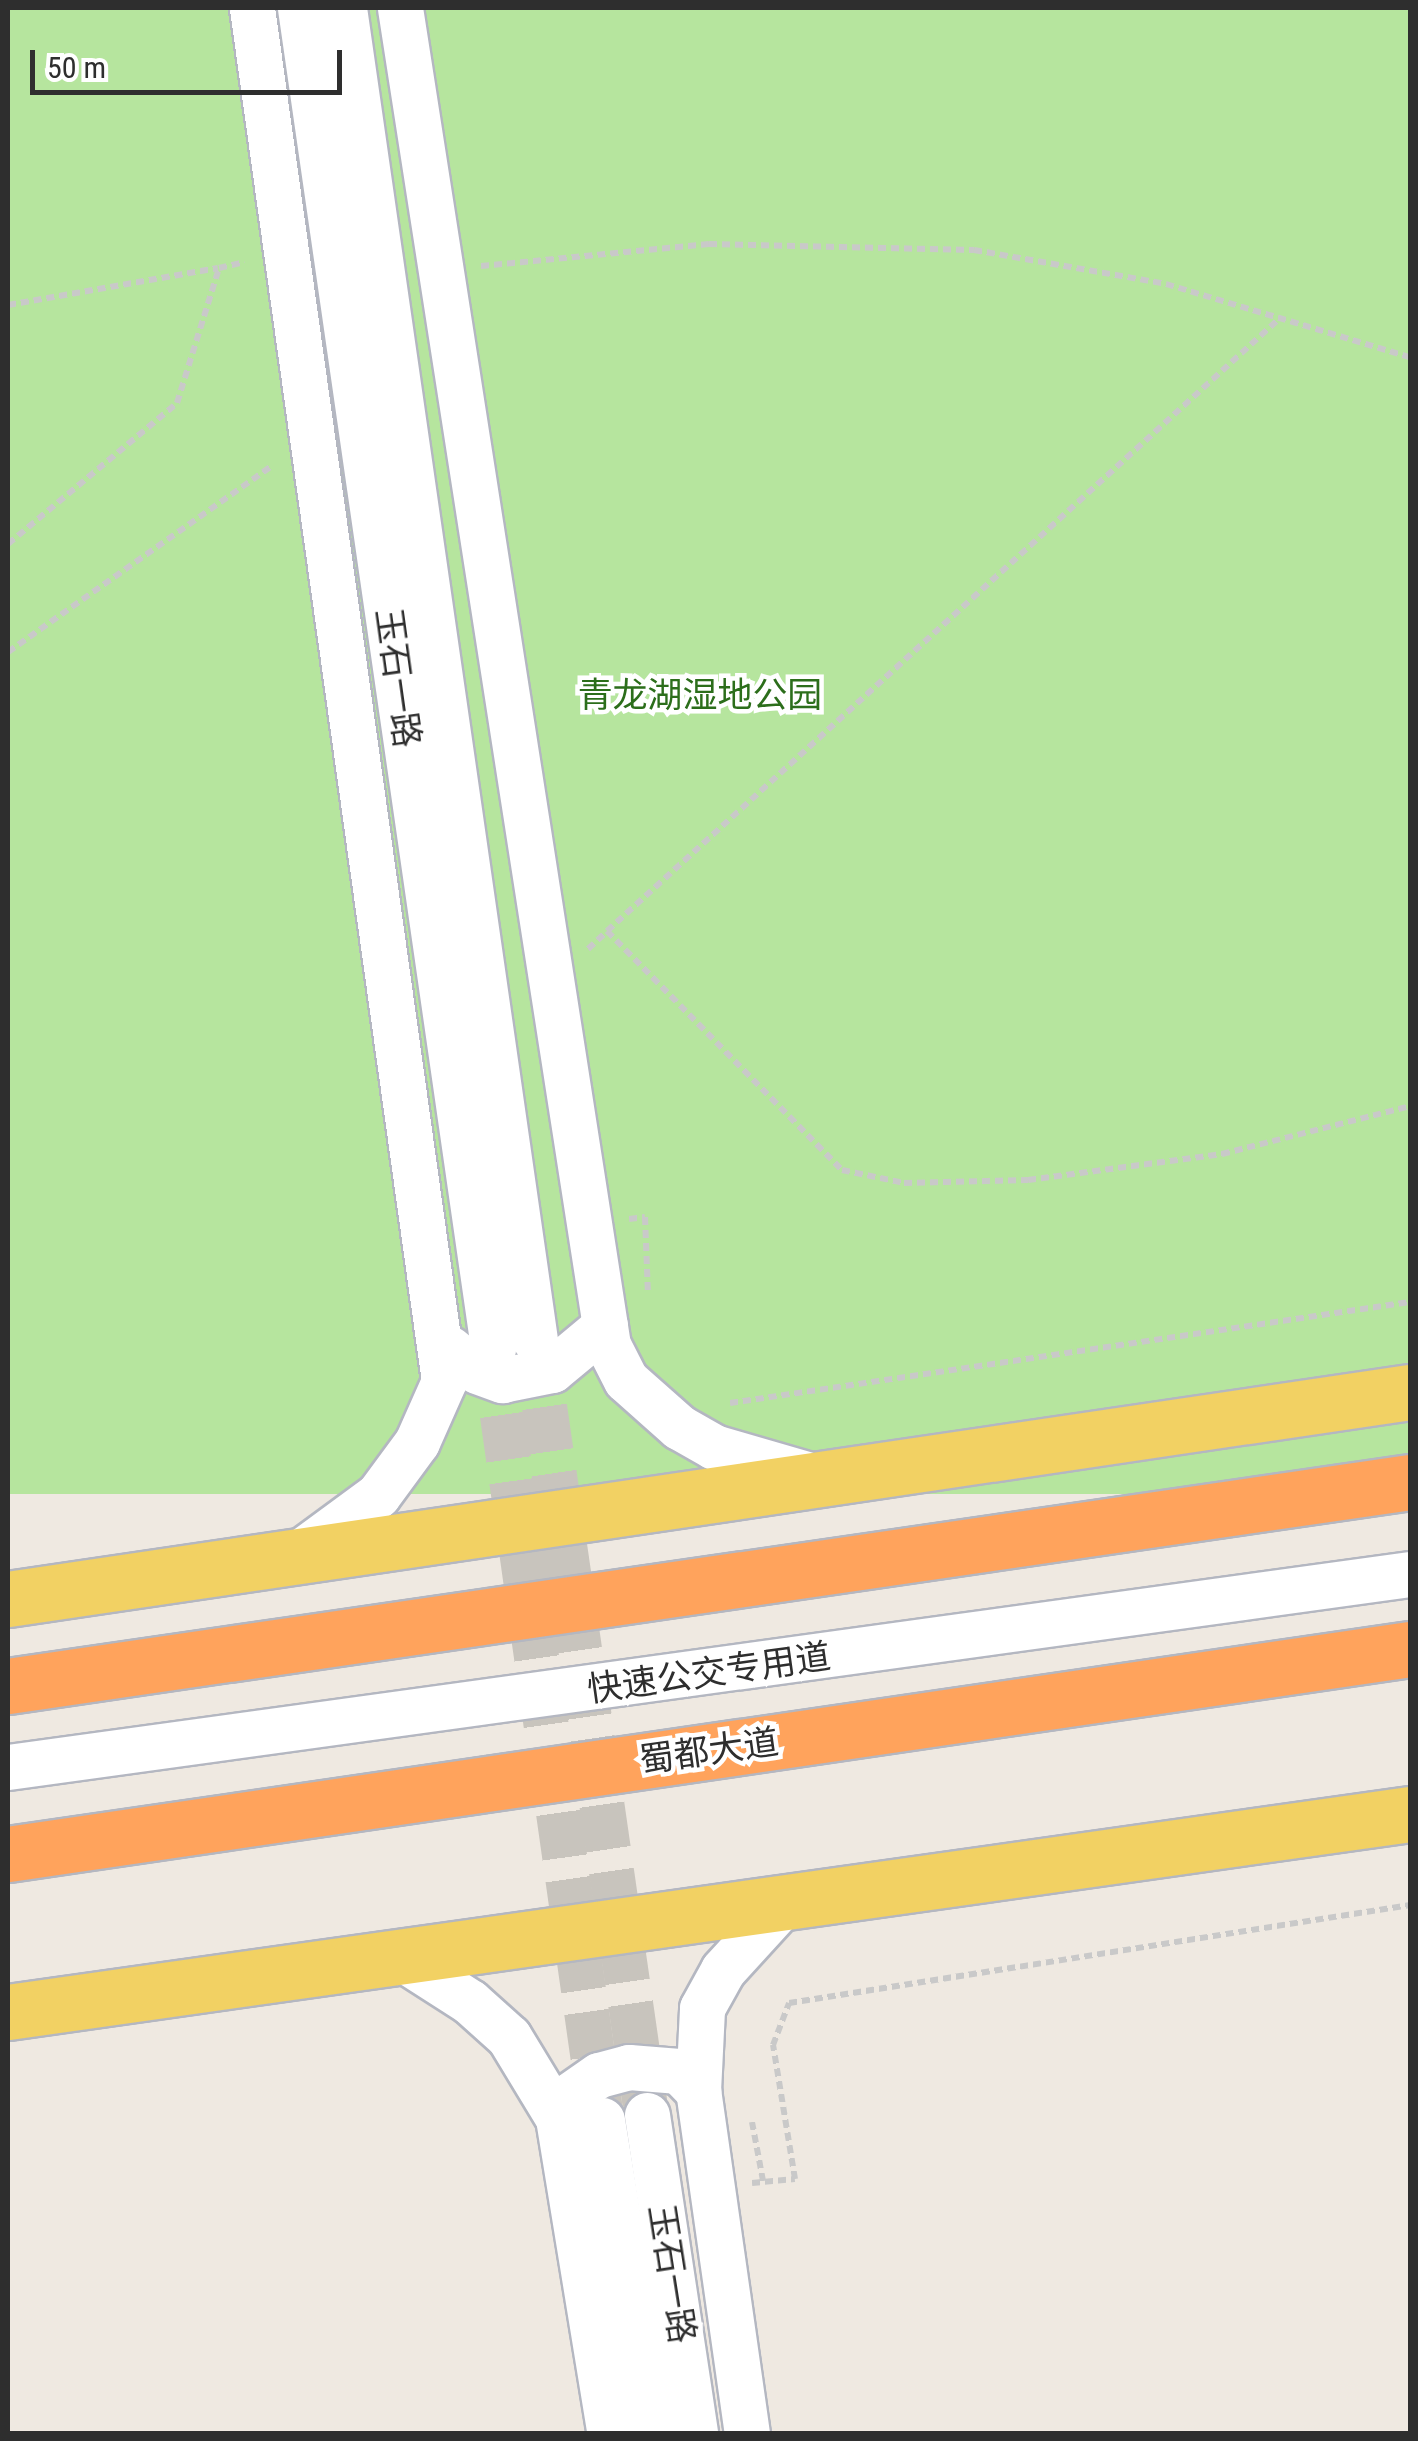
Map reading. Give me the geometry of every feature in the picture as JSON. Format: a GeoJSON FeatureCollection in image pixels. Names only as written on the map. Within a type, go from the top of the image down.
{"type":"FeatureCollection","features":[{"type":"Feature","properties":{"kind":"highway"},"geometry":{"type":"LineString","coordinates":[[8,1686],[1410,1482]]}},
{"type":"Feature","properties":{"kind":"highway","name":"蜀都大道"},"geometry":{"type":"LineString","coordinates":[[8,1854],[1410,1649]]}},
{"type":"Feature","properties":{"kind":"main road"},"geometry":{"type":"LineString","coordinates":[[8,1599],[290,1560],[814,1476],[1410,1392]]}},
{"type":"Feature","properties":{"kind":"main road"},"geometry":{"type":"LineString","coordinates":[[8,2012],[1410,1814]]}},
{"type":"Feature","properties":{"kind":"street"},"geometry":{"type":"LineString","coordinates":[[252,8],[444,1381],[418,1442],[378,1495],[290,1560]]}},
{"type":"Feature","properties":{"kind":"street","name":"玉石一路"},"geometry":{"type":"LineString","coordinates":[[300,8],[514,1344],[344,8]]}},
{"type":"Feature","properties":{"kind":"street"},"geometry":{"type":"LineString","coordinates":[[400,8],[604,1326],[626,1380],[679,1427],[714,1448],[814,1476]]}},
{"type":"Feature","properties":{"kind":"street"},"geometry":{"type":"LineString","coordinates":[[440,1340],[477,1371],[502,1380],[552,1370],[604,1326]]}},
{"type":"Feature","properties":{"kind":"street","name":"快速公交专用道"},"geometry":{"type":"LineString","coordinates":[[8,1767],[479,1706],[1410,1574]]}},
{"type":"Feature","properties":{"kind":"street"},"geometry":{"type":"LineString","coordinates":[[748,2434],[698,2091],[702,2008],[723,1970],[785,1902]]}},
{"type":"Feature","properties":{"kind":"street"},"geometry":{"type":"LineString","coordinates":[[400,1956],[470,2002],[509,2038],[580,2119],[610,2434]]}},
{"type":"Feature","properties":{"kind":"street"},"geometry":{"type":"LineString","coordinates":[[653,2434],[580,2119],[570,2095],[599,2075],[629,2067],[679,2071],[698,2091]]}},
{"type":"Feature","properties":{"kind":"street","name":"玉石一路"},"geometry":{"type":"LineString","coordinates":[[647,2114],[695,2434]]}},
{"type":"Feature","properties":{"kind":"path"},"geometry":{"type":"LineString","coordinates":[[440,271],[709,244],[974,250],[1166,284],[1410,357]]}},
{"type":"Feature","properties":{"kind":"path"},"geometry":{"type":"LineString","coordinates":[[8,305],[219,268],[287,252]]}},
{"type":"Feature","properties":{"kind":"path"},"geometry":{"type":"LineString","coordinates":[[8,544],[177,404],[219,268]]}},
{"type":"Feature","properties":{"kind":"path"},"geometry":{"type":"LineString","coordinates":[[550,984],[1281,318]]}},
{"type":"Feature","properties":{"kind":"path"},"geometry":{"type":"LineString","coordinates":[[8,652],[260,472],[314,444]]}},
{"type":"Feature","properties":{"kind":"path"},"geometry":{"type":"LineString","coordinates":[[607,931],[842,1170],[904,1183],[1028,1180],[1222,1154],[1410,1106]]}},
{"type":"Feature","properties":{"kind":"path"},"geometry":{"type":"LineString","coordinates":[[645,1218],[648,1294]]}},
{"type":"Feature","properties":{"kind":"path"},"geometry":{"type":"LineString","coordinates":[[710,1401],[742,1405],[1410,1302]]}},
{"type":"Feature","properties":{"kind":"path"},"geometry":{"type":"LineString","coordinates":[[752,2122],[763,2181],[795,2179],[772,2045],[788,2003],[1410,1906]]}},
{"type":"Feature","properties":{"kind":"green space","name":"青龙湖湿地公园"},"geometry":{"type":"Polygon","coordinates":[[[8,8],[1410,8],[1410,1494],[8,1494],[8,8]]]}},
{"type":"Feature","properties":{"kind":"tunnel"},"geometry":{"type":"LineString","coordinates":[[535,1340],[645,2103]]}},
{"type":"Feature","properties":{"kind":"tunnel"},"geometry":{"type":"LineString","coordinates":[[493,1348],[601,2114]]}}]}
